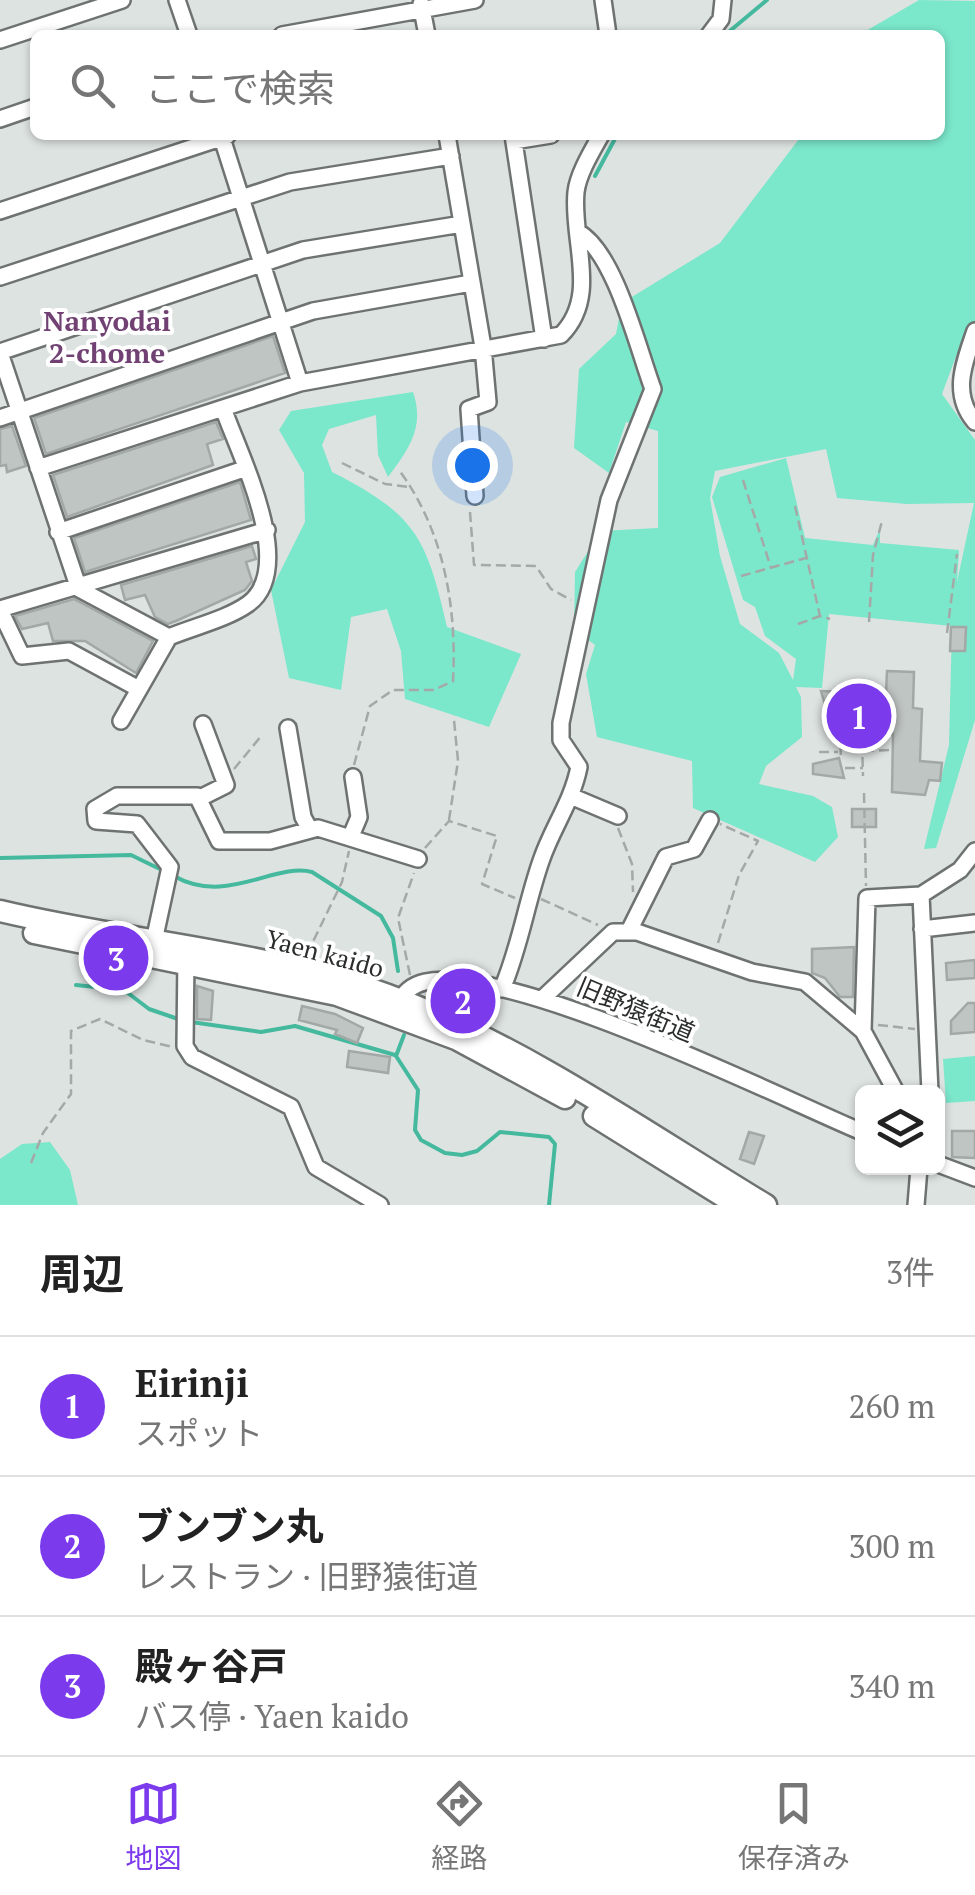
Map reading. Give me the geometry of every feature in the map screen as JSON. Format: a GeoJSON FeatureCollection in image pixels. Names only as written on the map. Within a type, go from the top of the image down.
{"type":"FeatureCollection","features":[{"type":"Feature","properties":{"kind":"main road","name":"Yaen kaido"},"geometry":{"type":"LineString","coordinates":[[0,912],[154,942],[186,955],[302,985],[403,1000],[737,1205]]}},
{"type":"Feature","properties":{"kind":"main road","name":"Yaen kaido"},"geometry":{"type":"LineString","coordinates":[[0,926],[301,969],[403,1000],[524,1057],[766,1205]]}},
{"type":"Feature","properties":{"kind":"street"},"geometry":{"type":"LineString","coordinates":[[30,30],[122,0]]}},
{"type":"Feature","properties":{"kind":"street"},"geometry":{"type":"LineString","coordinates":[[178,0],[187,30]]}},
{"type":"Feature","properties":{"kind":"street"},"geometry":{"type":"LineString","coordinates":[[305,30],[421,5],[475,0]]}},
{"type":"Feature","properties":{"kind":"street"},"geometry":{"type":"LineString","coordinates":[[603,0],[607,30]]}},
{"type":"Feature","properties":{"kind":"street"},"geometry":{"type":"LineString","coordinates":[[713,30],[721,20],[723,0]]}},
{"type":"Feature","properties":{"kind":"street"},"geometry":{"type":"LineString","coordinates":[[421,5],[426,30]]}},
{"type":"Feature","properties":{"kind":"street"},"geometry":{"type":"LineString","coordinates":[[0,40],[30,30]]}},
{"type":"Feature","properties":{"kind":"street"},"geometry":{"type":"LineString","coordinates":[[0,119],[30,109]]}},
{"type":"Feature","properties":{"kind":"street"},"geometry":{"type":"LineString","coordinates":[[0,211],[212,140]]}},
{"type":"Feature","properties":{"kind":"street"},"geometry":{"type":"LineString","coordinates":[[225,140],[300,383]]}},
{"type":"Feature","properties":{"kind":"street"},"geometry":{"type":"LineString","coordinates":[[448,140],[484,347],[488,402],[469,409],[472,504]]}},
{"type":"Feature","properties":{"kind":"street"},"geometry":{"type":"LineString","coordinates":[[513,140],[544,339]]}},
{"type":"Feature","properties":{"kind":"street"},"geometry":{"type":"LineString","coordinates":[[38,468],[300,383],[560,335],[574,322],[582,283],[576,186],[597,140]]}},
{"type":"Feature","properties":{"kind":"street"},"geometry":{"type":"LineString","coordinates":[[0,277],[290,182],[451,156]]}},
{"type":"Feature","properties":{"kind":"street"},"geometry":{"type":"LineString","coordinates":[[169,637],[78,589],[0,353],[303,250],[462,224]]}},
{"type":"Feature","properties":{"kind":"street"},"geometry":{"type":"LineString","coordinates":[[502,989],[542,858],[573,796],[579,767],[561,740],[561,723],[609,500],[653,389],[606,264],[594,240],[578,232]]}},
{"type":"Feature","properties":{"kind":"street"},"geometry":{"type":"LineString","coordinates":[[0,418],[313,311],[471,283]]}},
{"type":"Feature","properties":{"kind":"street"},"geometry":{"type":"LineString","coordinates":[[975,331],[962,365],[968,394],[964,408],[975,422]]}},
{"type":"Feature","properties":{"kind":"street"},"geometry":{"type":"LineString","coordinates":[[121,721],[169,637],[248,604],[262,588],[270,545],[223,408]]}},
{"type":"Feature","properties":{"kind":"street"},"geometry":{"type":"LineString","coordinates":[[58,532],[244,469]]}},
{"type":"Feature","properties":{"kind":"street"},"geometry":{"type":"LineString","coordinates":[[139,689],[69,652],[22,656],[0,609],[78,589],[266,530]]}},
{"type":"Feature","properties":{"kind":"street"},"geometry":{"type":"LineString","coordinates":[[154,942],[169,872],[137,824],[96,821],[95,809],[117,796],[198,798],[226,785],[227,778],[202,724]]}},
{"type":"Feature","properties":{"kind":"street"},"geometry":{"type":"LineString","coordinates":[[288,728],[303,817],[309,828]]}},
{"type":"Feature","properties":{"kind":"street"},"geometry":{"type":"LineString","coordinates":[[351,836],[359,817],[354,777]]}},
{"type":"Feature","properties":{"kind":"street"},"geometry":{"type":"LineString","coordinates":[[573,796],[618,816]]}},
{"type":"Feature","properties":{"kind":"street"},"geometry":{"type":"LineString","coordinates":[[198,798],[218,841],[270,842],[309,828],[351,836],[418,859]]}},
{"type":"Feature","properties":{"kind":"street"},"geometry":{"type":"LineString","coordinates":[[542,998],[627,927],[666,857],[694,849],[710,820]]}},
{"type":"Feature","properties":{"kind":"street"},"geometry":{"type":"LineString","coordinates":[[893,1085],[865,1028],[866,898],[920,895],[960,870],[975,850]]}},
{"type":"Feature","properties":{"kind":"street"},"geometry":{"type":"LineString","coordinates":[[920,895],[930,1085]]}},
{"type":"Feature","properties":{"kind":"street"},"geometry":{"type":"LineString","coordinates":[[922,929],[975,924]]}},
{"type":"Feature","properties":{"kind":"street"},"geometry":{"type":"LineString","coordinates":[[627,927],[752,972],[805,982],[865,1028]]}},
{"type":"Feature","properties":{"kind":"street"},"geometry":{"type":"LineString","coordinates":[[186,955],[185,1046],[192,1057],[291,1107],[316,1166],[380,1205]]}},
{"type":"Feature","properties":{"kind":"street","name":"旧野猿街道"},"geometry":{"type":"LineString","coordinates":[[403,1000],[440,980],[542,998],[855,1129]]}},
{"type":"Feature","properties":{"kind":"street"},"geometry":{"type":"LineString","coordinates":[[945,1167],[975,1178]]}},
{"type":"Feature","properties":{"kind":"street"},"geometry":{"type":"LineString","coordinates":[[916,1205],[918,1175]]}},
{"type":"Feature","properties":{"kind":"path"},"geometry":{"type":"LineString","coordinates":[[342,463],[385,484],[412,487]]}},
{"type":"Feature","properties":{"kind":"path"},"geometry":{"type":"LineString","coordinates":[[354,777],[356,748],[370,706],[393,690],[434,690],[453,681],[456,624],[438,548],[412,487],[399,470]]}},
{"type":"Feature","properties":{"kind":"path"},"geometry":{"type":"LineString","coordinates":[[743,480],[772,568]]}},
{"type":"Feature","properties":{"kind":"path"},"geometry":{"type":"LineString","coordinates":[[472,504],[474,565],[536,566],[551,589],[586,607]]}},
{"type":"Feature","properties":{"kind":"path"},"geometry":{"type":"LineString","coordinates":[[794,506],[820,616]]}},
{"type":"Feature","properties":{"kind":"path"},"geometry":{"type":"LineString","coordinates":[[869,622],[873,555],[882,521]]}},
{"type":"Feature","properties":{"kind":"path"},"geometry":{"type":"LineString","coordinates":[[948,633],[957,554]]}},
{"type":"Feature","properties":{"kind":"path"},"geometry":{"type":"LineString","coordinates":[[741,576],[808,558]]}},
{"type":"Feature","properties":{"kind":"path"},"geometry":{"type":"LineString","coordinates":[[798,624],[820,616],[830,619]]}},
{"type":"Feature","properties":{"kind":"path"},"geometry":{"type":"LineString","coordinates":[[403,1000],[404,958],[398,918],[418,859],[432,835],[449,821],[458,760],[454,720]]}},
{"type":"Feature","properties":{"kind":"path"},"geometry":{"type":"LineString","coordinates":[[840,730],[841,760]]}},
{"type":"Feature","properties":{"kind":"path"},"geometry":{"type":"LineString","coordinates":[[227,778],[262,735]]}},
{"type":"Feature","properties":{"kind":"path"},"geometry":{"type":"LineString","coordinates":[[862,746],[863,776]]}},
{"type":"Feature","properties":{"kind":"path"},"geometry":{"type":"LineString","coordinates":[[819,752],[862,746],[890,750]]}},
{"type":"Feature","properties":{"kind":"path"},"geometry":{"type":"LineString","coordinates":[[845,768],[863,768]]}},
{"type":"Feature","properties":{"kind":"path"},"geometry":{"type":"LineString","coordinates":[[864,792],[866,898]]}},
{"type":"Feature","properties":{"kind":"path"},"geometry":{"type":"LineString","coordinates":[[449,821],[497,836],[482,884],[627,927],[632,864],[619,835],[618,816]]}},
{"type":"Feature","properties":{"kind":"path"},"geometry":{"type":"LineString","coordinates":[[710,820],[757,839],[739,875],[714,956]]}},
{"type":"Feature","properties":{"kind":"path"},"geometry":{"type":"LineString","coordinates":[[301,969],[342,882],[351,836]]}},
{"type":"Feature","properties":{"kind":"path"},"geometry":{"type":"LineString","coordinates":[[31,1162],[43,1132],[70,1094],[71,1031],[77,1025],[100,1019],[143,1040],[185,1046]]}},
{"type":"Feature","properties":{"kind":"path"},"geometry":{"type":"LineString","coordinates":[[865,1028],[927,1030]]}},
{"type":"Feature","properties":{"kind":"green space"},"geometry":{"type":"Polygon","coordinates":[[[919,0],[975,1],[975,329],[964,335],[942,394],[975,440],[975,720],[936,848],[924,849],[949,745],[952,626],[829,614],[822,688],[796,687],[801,697],[802,737],[766,766],[759,784],[813,796],[832,807],[838,837],[815,862],[693,808],[692,761],[597,737],[586,674],[595,645],[574,629],[575,572],[601,531],[658,528],[658,431],[626,422],[609,473],[574,448],[579,369],[616,334],[622,303],[720,243],[798,140],[945,140],[945,30],[868,30],[919,0]],[[826,449],[715,471],[710,498],[720,556],[740,624],[779,653],[793,680],[796,659],[765,636],[755,607],[743,600],[712,497],[720,477],[786,458],[805,538],[873,545],[880,529],[880,543],[959,550],[957,582],[974,503],[907,504],[837,498],[826,449]]]}},
{"type":"Feature","properties":{"kind":"green space"},"geometry":{"type":"Polygon","coordinates":[[[413,392],[416,427],[388,477],[378,455],[376,415],[329,429],[322,445],[332,472],[382,502],[413,532],[432,570],[447,627],[521,654],[489,727],[405,699],[401,651],[387,609],[351,617],[341,690],[289,678],[271,590],[305,522],[304,473],[279,430],[291,411],[413,392]]]}},
{"type":"Feature","properties":{"kind":"green space"},"geometry":{"type":"Polygon","coordinates":[[[975,1056],[975,1101],[946,1103],[943,1059],[975,1056]]]}},
{"type":"Feature","properties":{"kind":"green space"},"geometry":{"type":"Polygon","coordinates":[[[50,1142],[70,1170],[78,1205],[0,1205],[0,1159],[22,1144],[50,1142]]]}},
{"type":"Feature","properties":{"kind":"building"},"geometry":{"type":"Polygon","coordinates":[[[273,336],[285,373],[46,454],[34,418],[273,336]]]}},
{"type":"Feature","properties":{"kind":"building"},"geometry":{"type":"Polygon","coordinates":[[[216,422],[223,439],[207,444],[213,465],[67,517],[53,475],[216,422]]]}},
{"type":"Feature","properties":{"kind":"building"},"geometry":{"type":"Polygon","coordinates":[[[12,426],[26,466],[7,472],[6,465],[0,466],[0,429],[12,426]]]}},
{"type":"Feature","properties":{"kind":"building"},"geometry":{"type":"Polygon","coordinates":[[[240,482],[251,520],[85,572],[74,538],[240,482]]]}},
{"type":"Feature","properties":{"kind":"building"},"geometry":{"type":"Polygon","coordinates":[[[252,546],[256,559],[246,562],[252,581],[245,590],[176,621],[168,624],[155,617],[145,595],[125,600],[121,585],[252,546]]]}},
{"type":"Feature","properties":{"kind":"building"},"geometry":{"type":"Polygon","coordinates":[[[74,599],[153,641],[136,673],[85,641],[53,641],[48,623],[22,629],[15,616],[74,599]]]}},
{"type":"Feature","properties":{"kind":"building"},"geometry":{"type":"Polygon","coordinates":[[[951,627],[966,627],[965,651],[950,651],[951,627]]]}},
{"type":"Feature","properties":{"kind":"building"},"geometry":{"type":"Polygon","coordinates":[[[887,671],[914,672],[913,708],[922,709],[920,761],[942,763],[940,781],[929,780],[925,795],[892,792],[893,734],[854,740],[854,733],[832,728],[821,691],[886,693],[887,671]]]}},
{"type":"Feature","properties":{"kind":"building"},"geometry":{"type":"Polygon","coordinates":[[[839,758],[844,778],[813,774],[813,764],[839,758]]]}},
{"type":"Feature","properties":{"kind":"building"},"geometry":{"type":"Polygon","coordinates":[[[852,809],[876,809],[876,827],[852,827],[852,809]]]}},
{"type":"Feature","properties":{"kind":"building"},"geometry":{"type":"Polygon","coordinates":[[[854,947],[853,997],[840,997],[825,978],[812,973],[812,949],[854,947]]]}},
{"type":"Feature","properties":{"kind":"building"},"geometry":{"type":"Polygon","coordinates":[[[975,960],[975,978],[947,980],[946,963],[975,960]]]}},
{"type":"Feature","properties":{"kind":"building"},"geometry":{"type":"Polygon","coordinates":[[[197,986],[213,991],[211,1020],[197,1019],[197,986]]]}},
{"type":"Feature","properties":{"kind":"building"},"geometry":{"type":"Polygon","coordinates":[[[968,1003],[975,1003],[975,1032],[951,1034],[951,1021],[968,1003]]]}},
{"type":"Feature","properties":{"kind":"building"},"geometry":{"type":"Polygon","coordinates":[[[302,1006],[335,1014],[363,1028],[357,1043],[335,1034],[337,1030],[299,1020],[302,1006]]]}},
{"type":"Feature","properties":{"kind":"building"},"geometry":{"type":"Polygon","coordinates":[[[349,1051],[390,1057],[388,1073],[347,1067],[349,1051]]]}},
{"type":"Feature","properties":{"kind":"building"},"geometry":{"type":"Polygon","coordinates":[[[952,1131],[975,1131],[975,1158],[952,1157],[952,1131]]]}},
{"type":"Feature","properties":{"kind":"building"},"geometry":{"type":"Polygon","coordinates":[[[749,1132],[764,1136],[754,1164],[740,1159],[749,1132]]]}},
{"type":"Feature","properties":{"kind":"waterway"},"geometry":{"type":"LineString","coordinates":[[731,30],[767,0]]}},
{"type":"Feature","properties":{"kind":"waterway"},"geometry":{"type":"LineString","coordinates":[[595,176],[614,140]]}},
{"type":"Feature","properties":{"kind":"waterway"},"geometry":{"type":"LineString","coordinates":[[0,858],[131,855],[166,872]]}},
{"type":"Feature","properties":{"kind":"waterway"},"geometry":{"type":"LineString","coordinates":[[174,876],[212,887],[282,873],[312,872],[381,916],[393,938],[398,971]]}},
{"type":"Feature","properties":{"kind":"waterway"},"geometry":{"type":"LineString","coordinates":[[76,985],[124,990],[149,1009],[178,1019]]}},
{"type":"Feature","properties":{"kind":"waterway"},"geometry":{"type":"LineString","coordinates":[[191,1022],[261,1032],[295,1026],[395,1055]]}},
{"type":"Feature","properties":{"kind":"waterway"},"geometry":{"type":"LineString","coordinates":[[404,1035],[396,1056],[418,1090],[415,1130],[421,1140],[445,1153],[462,1155],[477,1151],[500,1132],[549,1137],[555,1144],[549,1205]]}},
{"type":"Feature","properties":{"kind":"place","name":"Eirinji"},"geometry":{"type":"Point","coordinates":[859,716]}},
{"type":"Feature","properties":{"kind":"place","name":"殿ヶ谷戸"},"geometry":{"type":"Point","coordinates":[116,958]}},
{"type":"Feature","properties":{"kind":"place","name":"ブンブン丸"},"geometry":{"type":"Point","coordinates":[463,1001]}},
{"type":"Feature","properties":{"kind":"district","name":"Nanyodai 2-chome"},"geometry":{"type":"Point","coordinates":[107,336]}}]}
